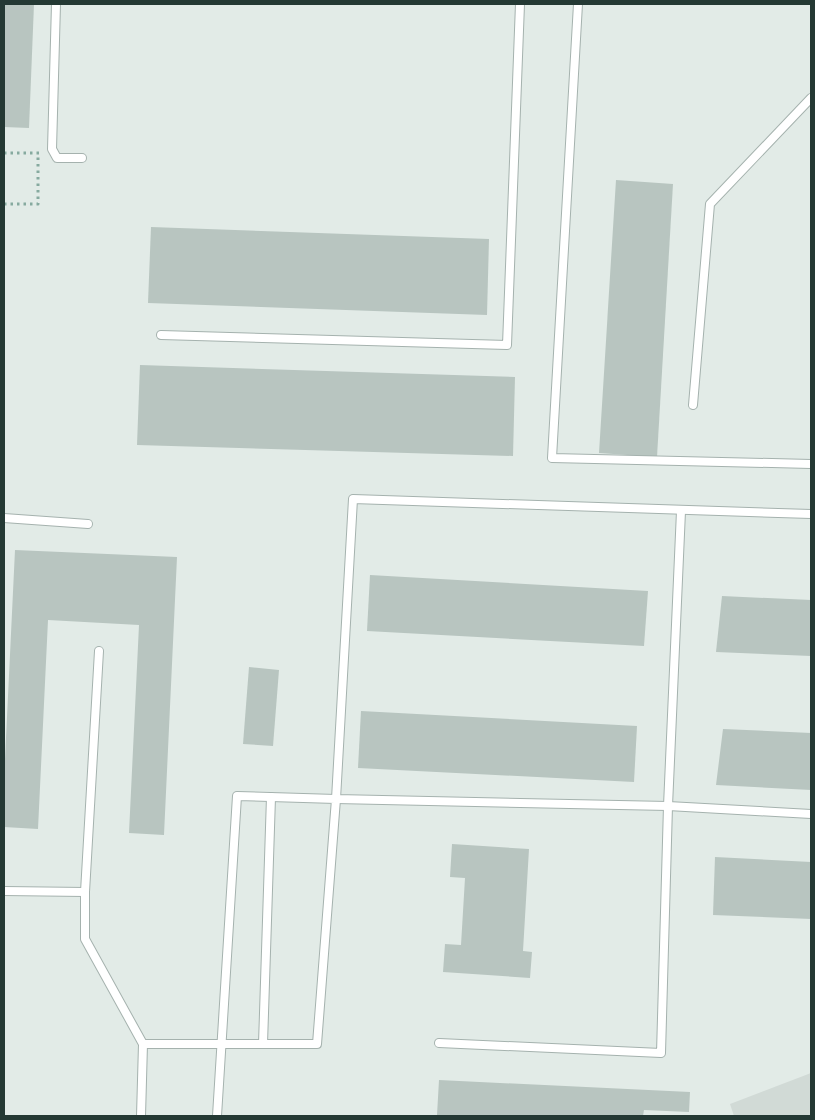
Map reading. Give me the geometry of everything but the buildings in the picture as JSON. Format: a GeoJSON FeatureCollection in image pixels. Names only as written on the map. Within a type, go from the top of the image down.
{"type":"FeatureCollection","features":[{"type":"Feature","properties":{"kind":"lane"},"geometry":{"type":"LineString","coordinates":[[56,4],[52,149],[57,158],[82,158]]}},
{"type":"Feature","properties":{"kind":"lane"},"geometry":{"type":"LineString","coordinates":[[162,335],[507,345],[520,4]]}},
{"type":"Feature","properties":{"kind":"lane"},"geometry":{"type":"LineString","coordinates":[[578,4],[552,458],[811,464]]}},
{"type":"Feature","properties":{"kind":"lane"},"geometry":{"type":"LineString","coordinates":[[693,405],[710,204],[811,98]]}},
{"type":"Feature","properties":{"kind":"lane"},"geometry":{"type":"LineString","coordinates":[[143,1044],[317,1044],[336,798],[353,499],[811,514]]}},
{"type":"Feature","properties":{"kind":"lane"},"geometry":{"type":"LineString","coordinates":[[439,1043],[662,1053],[668,806],[681,511]]}},
{"type":"Feature","properties":{"kind":"lane"},"geometry":{"type":"LineString","coordinates":[[4,518],[88,524]]}},
{"type":"Feature","properties":{"kind":"lane"},"geometry":{"type":"LineString","coordinates":[[99,650],[85,892],[85,939],[143,1044],[141,1116]]}},
{"type":"Feature","properties":{"kind":"lane"},"geometry":{"type":"LineString","coordinates":[[217,1116],[237,796],[668,806],[811,814]]}},
{"type":"Feature","properties":{"kind":"lane"},"geometry":{"type":"LineString","coordinates":[[263,1044],[271,796]]}},
{"type":"Feature","properties":{"kind":"lane"},"geometry":{"type":"LineString","coordinates":[[4,891],[85,892]]}},
{"type":"Feature","properties":{"kind":"path"},"geometry":{"type":"LineString","coordinates":[[4,153],[38,153],[52,149]]}},
{"type":"Feature","properties":{"kind":"path"},"geometry":{"type":"LineString","coordinates":[[4,204],[38,204],[38,153]]}},
{"type":"Feature","properties":{"kind":"shaded area"},"geometry":{"type":"Polygon","coordinates":[[[811,1073],[811,1116],[734,1116],[730,1104],[811,1073]]]}}]}
